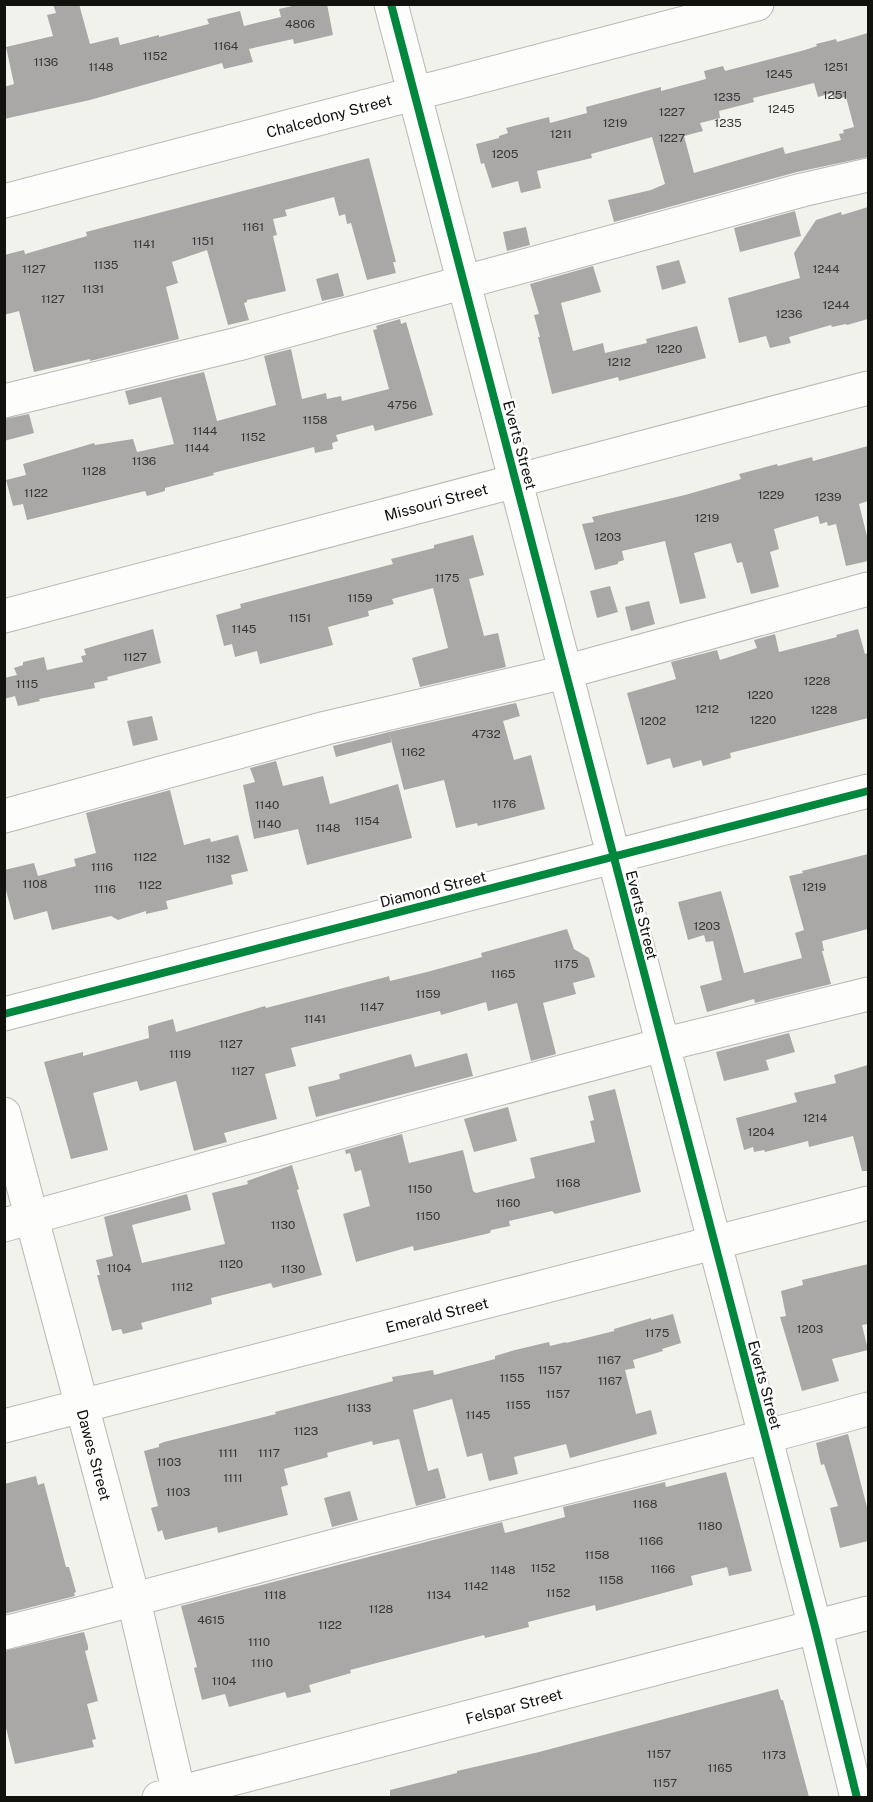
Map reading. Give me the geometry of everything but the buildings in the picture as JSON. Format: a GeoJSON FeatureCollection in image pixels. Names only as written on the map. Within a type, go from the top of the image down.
{"type":"FeatureCollection","features":[{"type":"Feature","properties":{"kind":"street","name":"Everts Street"},"geometry":{"type":"LineString","coordinates":[[391,4],[815,1628],[857,1797]]}},
{"type":"Feature","properties":{"kind":"street","name":"Chalcedony Street"},"geometry":{"type":"LineString","coordinates":[[4,201],[758,4]]}},
{"type":"Feature","properties":{"kind":"street"},"geometry":{"type":"LineString","coordinates":[[4,401],[238,344],[802,190],[868,175]]}},
{"type":"Feature","properties":{"kind":"street","name":"Missouri Street"},"geometry":{"type":"LineString","coordinates":[[4,616],[868,388]]}},
{"type":"Feature","properties":{"kind":"street"},"geometry":{"type":"LineString","coordinates":[[4,816],[326,728],[565,672],[868,589]]}},
{"type":"Feature","properties":{"kind":"street","name":"Diamond Street"},"geometry":{"type":"LineString","coordinates":[[4,1014],[868,791]]}},
{"type":"Feature","properties":{"kind":"street"},"geometry":{"type":"LineString","coordinates":[[19,1222],[401,1115],[868,994]]}},
{"type":"Feature","properties":{"kind":"street","name":"Dawes Street"},"geometry":{"type":"LineString","coordinates":[[4,1114],[19,1222],[81,1406],[134,1601],[173,1796]]}},
{"type":"Feature","properties":{"kind":"street","name":"Emerald Street"},"geometry":{"type":"LineString","coordinates":[[4,1426],[868,1203]]}},
{"type":"Feature","properties":{"kind":"street"},"geometry":{"type":"LineString","coordinates":[[4,1633],[134,1601],[410,1526],[765,1438],[868,1409]]}},
{"type":"Feature","properties":{"kind":"street","name":"Felspar Street"},"geometry":{"type":"LineString","coordinates":[[173,1796],[868,1613]]}},
{"type":"Feature","properties":{"kind":"cycle path"},"geometry":{"type":"LineString","coordinates":[[391,4],[815,1627],[857,1798]]}},
{"type":"Feature","properties":{"kind":"cycle path"},"geometry":{"type":"LineString","coordinates":[[4,1014],[868,791]]}}]}
